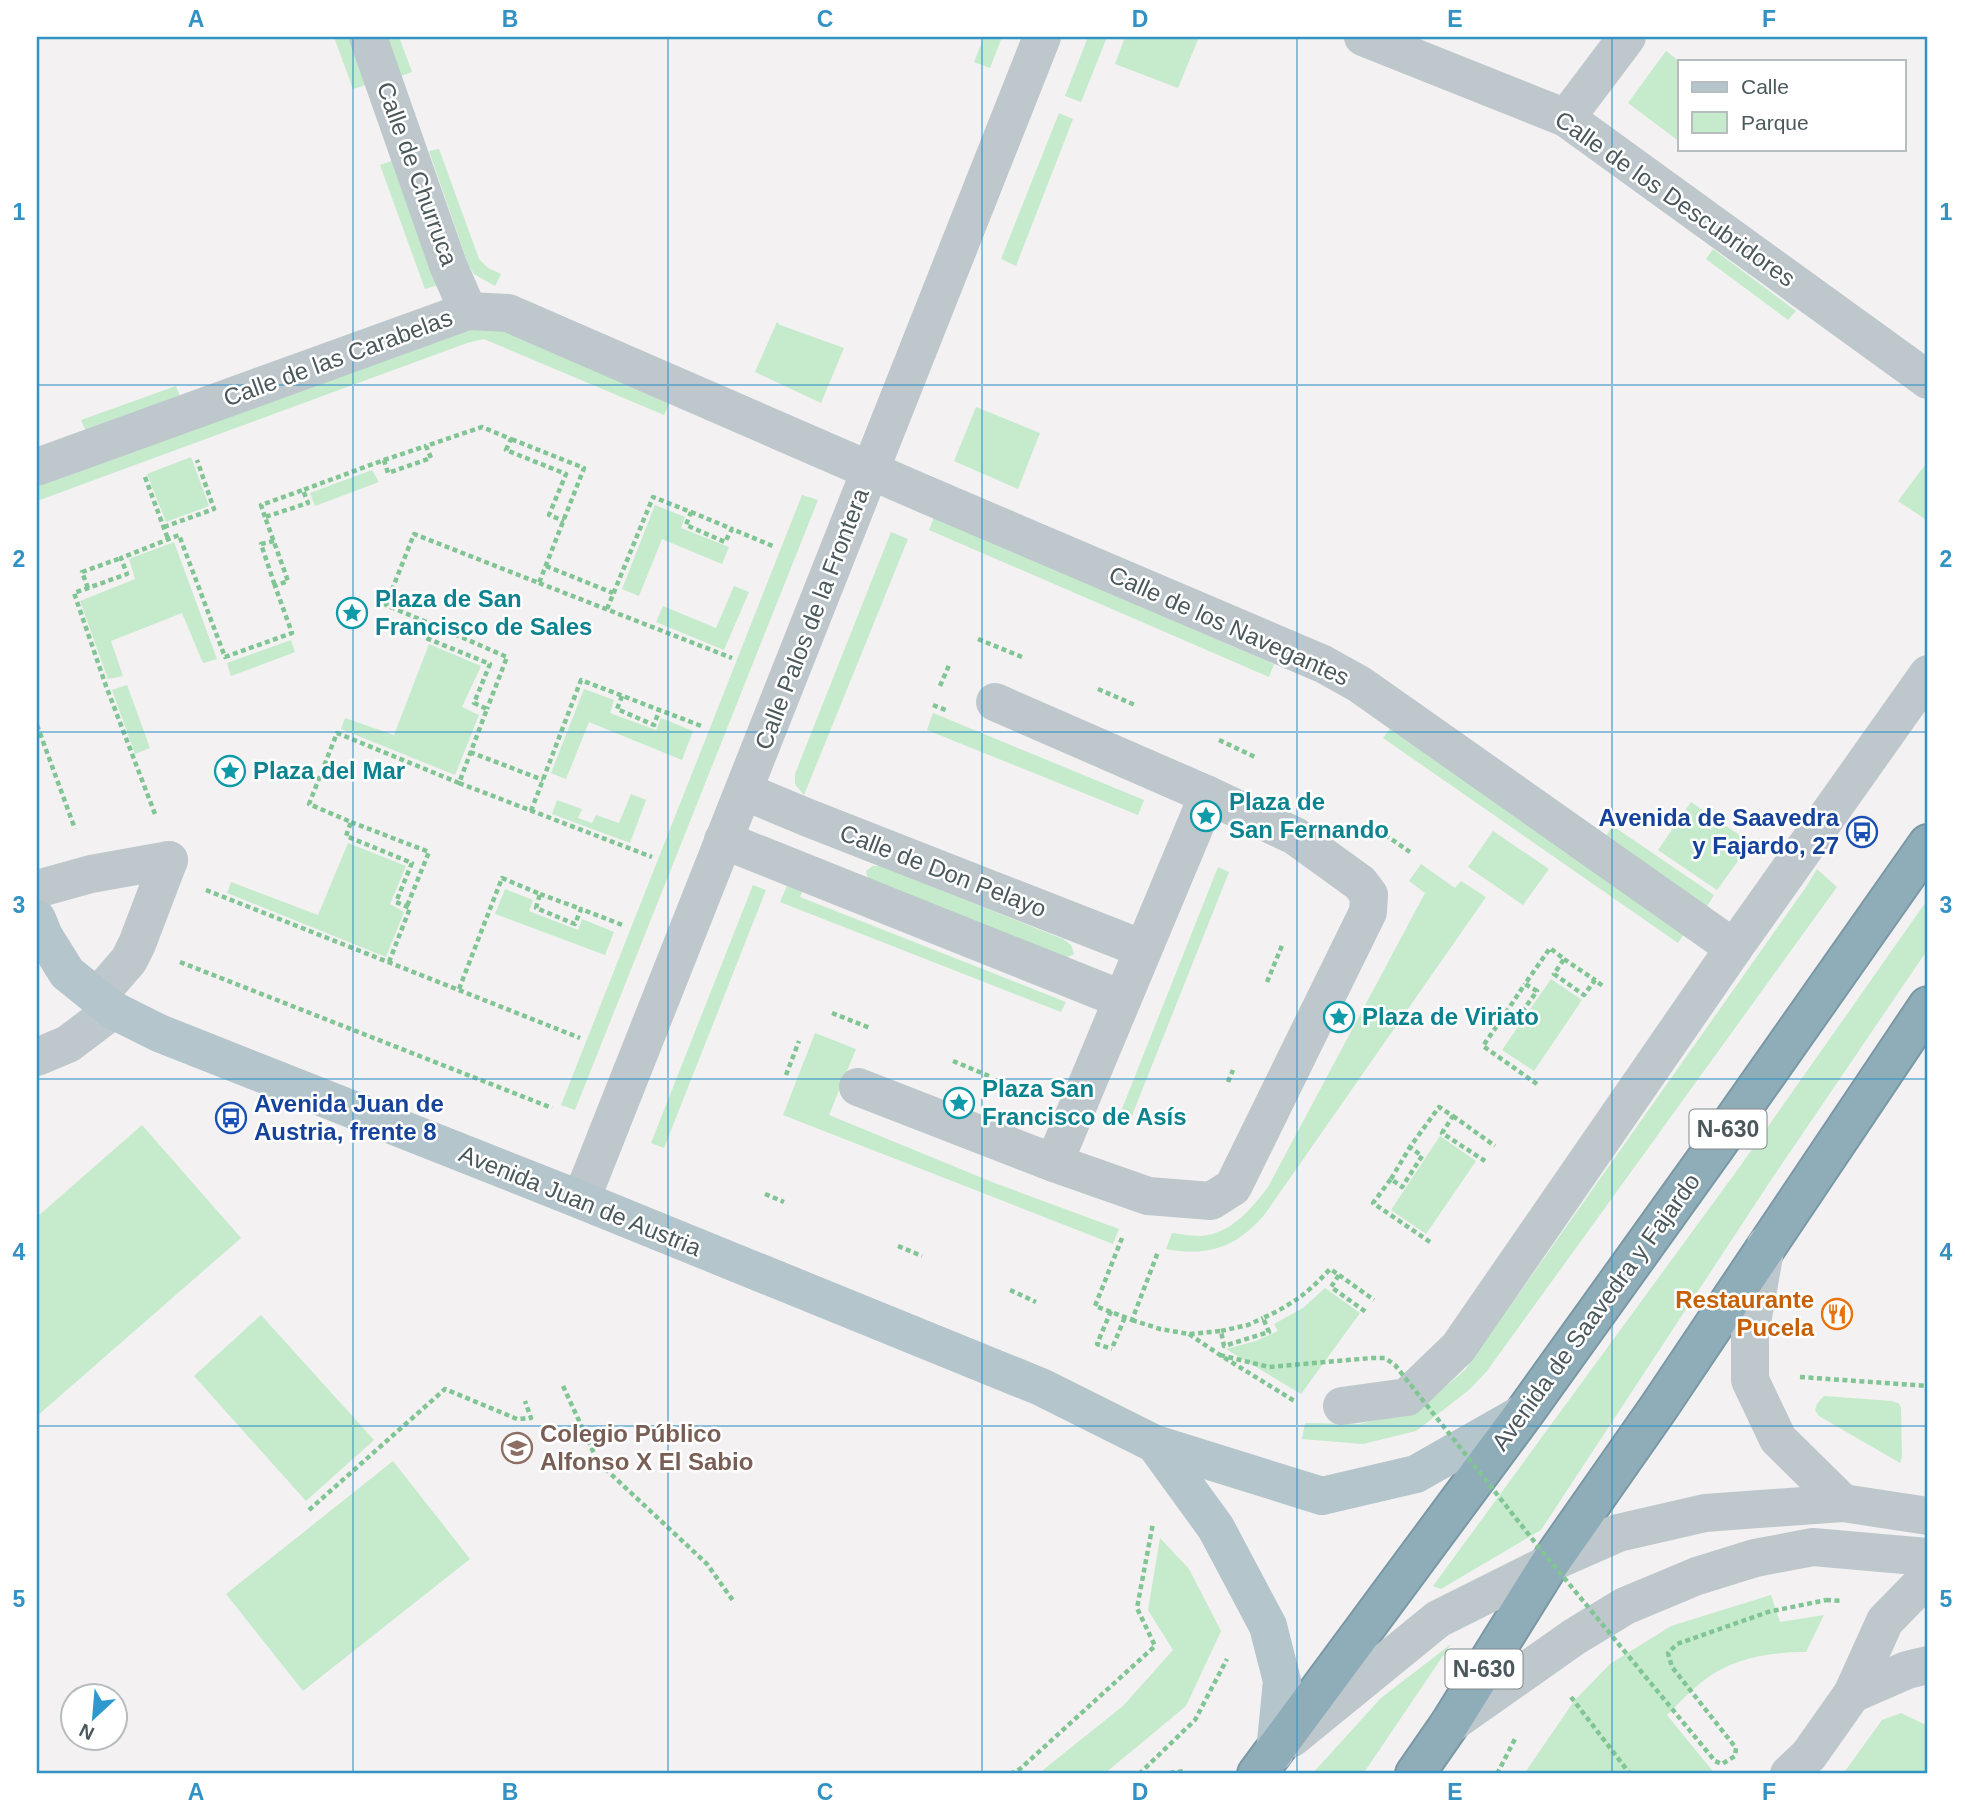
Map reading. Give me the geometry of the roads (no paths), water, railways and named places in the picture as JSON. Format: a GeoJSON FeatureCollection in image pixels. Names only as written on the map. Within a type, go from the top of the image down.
{"type":"FeatureCollection","features":[{"type":"Feature","properties":{"kind":"highway","name":"Avenida de Saavedra y Fajardo"},"geometry":{"type":"LineString","coordinates":[[1266,1763],[1525,1412],[1928,844]]}},
{"type":"Feature","properties":{"kind":"highway","name":"N-630"},"geometry":{"type":"LineString","coordinates":[[1415,1774],[1449,1725],[1550,1563],[1659,1407],[1928,1006]]}},
{"type":"Feature","properties":{"kind":"main road","name":"Avenida Juan de Austria"},"geometry":{"type":"LineString","coordinates":[[39,933],[67,972],[105,1003],[159,1033],[581,1200],[1041,1387],[1155,1444],[1322,1496],[1416,1474],[1525,1412]]}},
{"type":"Feature","properties":{"kind":"main road","name":"Avenida Juan de Austria"},"geometry":{"type":"LineString","coordinates":[[1155,1444],[1216,1528],[1268,1626],[1282,1681],[1266,1763]]}},
{"type":"Feature","properties":{"kind":"street","name":"Calle de Churruca"},"geometry":{"type":"LineString","coordinates":[[368,37],[448,265],[468,311]]}},
{"type":"Feature","properties":{"kind":"street","name":"Calle Palos de la Frontera"},"geometry":{"type":"LineString","coordinates":[[581,1200],[1042,37]]}},
{"type":"Feature","properties":{"kind":"street","name":"Calle de los Descubridores"},"geometry":{"type":"LineString","coordinates":[[1363,37],[1566,118],[1928,380]]}},
{"type":"Feature","properties":{"kind":"street"},"geometry":{"type":"LineString","coordinates":[[1566,118],[1627,37]]}},
{"type":"Feature","properties":{"kind":"street","name":"Calle de las Carabelas"},"geometry":{"type":"LineString","coordinates":[[37,467],[468,311],[508,313],[870,471]]}},
{"type":"Feature","properties":{"kind":"street","name":"Calle de los Navegantes"},"geometry":{"type":"LineString","coordinates":[[870,471],[1323,664],[1359,684],[1734,948]]}},
{"type":"Feature","properties":{"kind":"street"},"geometry":{"type":"LineString","coordinates":[[1342,1406],[1407,1397],[1458,1348],[1734,948],[1928,674]]}},
{"type":"Feature","properties":{"kind":"street"},"geometry":{"type":"LineString","coordinates":[[858,1087],[1147,1196],[1211,1201],[1233,1188],[1368,912],[1369,895],[1360,883],[1295,836],[995,702]]}},
{"type":"Feature","properties":{"kind":"street","name":"Calle de Don Pelayo"},"geometry":{"type":"LineString","coordinates":[[744,791],[806,817],[1132,975]]}},
{"type":"Feature","properties":{"kind":"street"},"geometry":{"type":"LineString","coordinates":[[1054,1163],[1208,795]]}},
{"type":"Feature","properties":{"kind":"street","name":"Calle de Don Pelayo"},"geometry":{"type":"LineString","coordinates":[[723,840],[1132,975]]}},
{"type":"Feature","properties":{"kind":"street"},"geometry":{"type":"LineString","coordinates":[[37,889],[91,874],[169,860],[137,944],[105,1003],[68,1044],[37,1057]]}},
{"type":"Feature","properties":{"kind":"street"},"geometry":{"type":"LineString","coordinates":[[1766,1245],[1751,1333],[1750,1380],[1778,1439],[1843,1503]]}},
{"type":"Feature","properties":{"kind":"street"},"geometry":{"type":"LineString","coordinates":[[1266,1763],[1438,1619],[1550,1563],[1618,1533],[1705,1514],[1843,1503],[1928,1516]]}},
{"type":"Feature","properties":{"kind":"street"},"geometry":{"type":"LineString","coordinates":[[1449,1725],[1574,1637],[1625,1606],[1697,1576],[1755,1558],[1813,1547],[1927,1574],[1885,1621],[1852,1694],[1809,1755],[1789,1774]]}},
{"type":"Feature","properties":{"kind":"street"},"geometry":{"type":"LineString","coordinates":[[1852,1694],[1907,1670],[1928,1665]]}},
{"type":"Feature","properties":{"kind":"place","name":"Plaza de San Francisco de Sales"},"geometry":{"type":"Point","coordinates":[352,613]}},
{"type":"Feature","properties":{"kind":"place","name":"Plaza del Mar"},"geometry":{"type":"Point","coordinates":[230,771]}},
{"type":"Feature","properties":{"kind":"place","name":"Plaza de San Fernando"},"geometry":{"type":"Point","coordinates":[1206,816]}},
{"type":"Feature","properties":{"kind":"place","name":"Avenida de Saavedra y Fajardo, 27"},"geometry":{"type":"Point","coordinates":[1862,832]}},
{"type":"Feature","properties":{"kind":"place","name":"Plaza de Viriato"},"geometry":{"type":"Point","coordinates":[1339,1017]}},
{"type":"Feature","properties":{"kind":"place","name":"Plaza San Francisco de Asís"},"geometry":{"type":"Point","coordinates":[959,1103]}},
{"type":"Feature","properties":{"kind":"place","name":"Avenida Juan de Austria, frente 8"},"geometry":{"type":"Point","coordinates":[231,1118]}},
{"type":"Feature","properties":{"kind":"place","name":"Restaurante Pucela"},"geometry":{"type":"Point","coordinates":[1837,1314]}},
{"type":"Feature","properties":{"kind":"place","name":"Colegio Público Alfonso X El Sabio"},"geometry":{"type":"Point","coordinates":[517,1448]}}]}
